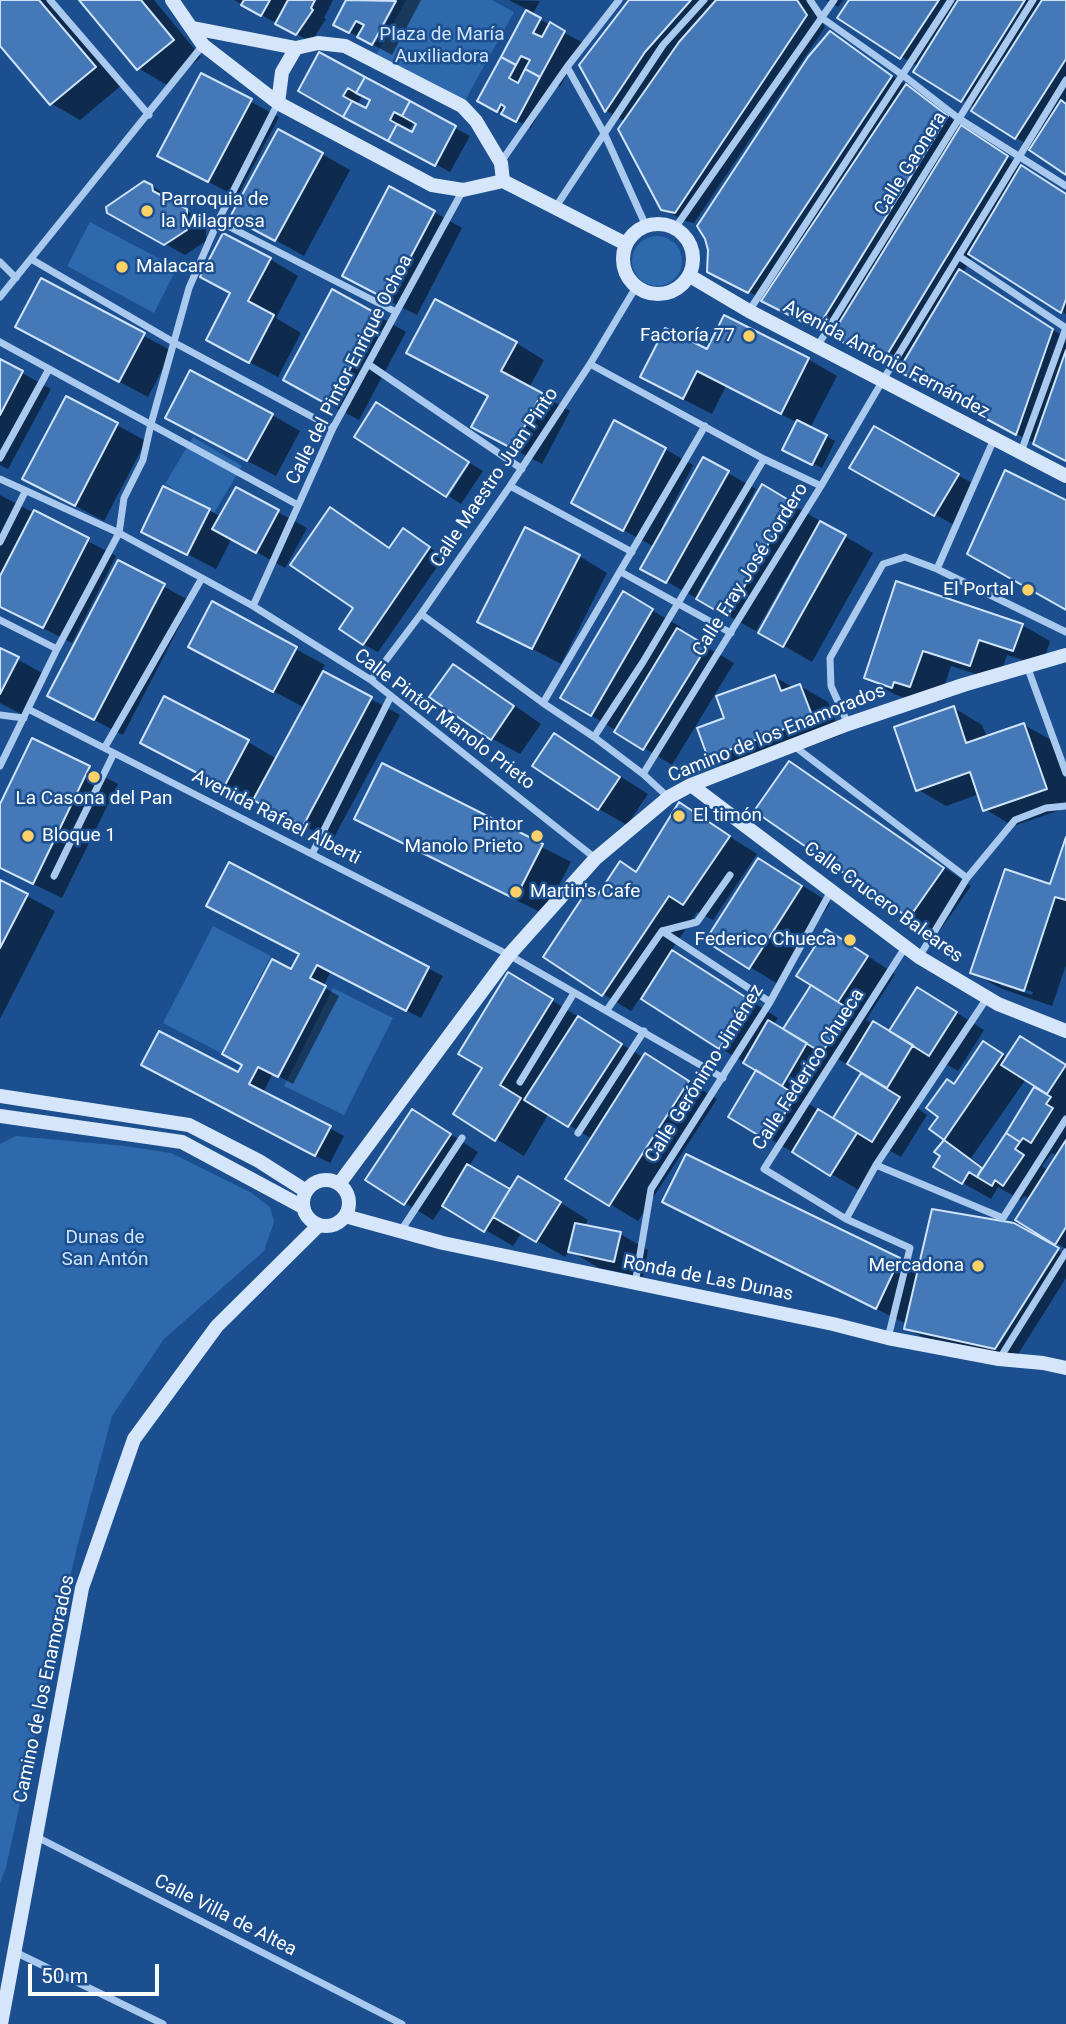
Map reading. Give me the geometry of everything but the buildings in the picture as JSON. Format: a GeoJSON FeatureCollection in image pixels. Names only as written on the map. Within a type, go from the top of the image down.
{"type":"FeatureCollection","features":[{"type":"Feature","properties":{"kind":"street"},"geometry":{"type":"LineString","coordinates":[[50,0],[149,115]]}},
{"type":"Feature","properties":{"kind":"street"},"geometry":{"type":"LineString","coordinates":[[172,0],[193,27],[203,46],[278,103],[432,186],[463,190],[503,181],[626,243]]}},
{"type":"Feature","properties":{"kind":"street"},"geometry":{"type":"LineString","coordinates":[[500,163],[567,67],[619,0]]}},
{"type":"Feature","properties":{"kind":"street"},"geometry":{"type":"LineString","coordinates":[[555,208],[663,46],[704,0]]}},
{"type":"Feature","properties":{"kind":"street"},"geometry":{"type":"LineString","coordinates":[[810,0],[822,18],[958,118],[1066,186]]}},
{"type":"Feature","properties":{"kind":"street"},"geometry":{"type":"LineString","coordinates":[[675,228],[834,0]]}},
{"type":"Feature","properties":{"kind":"street"},"geometry":{"type":"LineString","coordinates":[[749,311],[951,0]]}},
{"type":"Feature","properties":{"kind":"street","name":"Calle Gaonera"},"geometry":{"type":"LineString","coordinates":[[818,345],[1033,0]]}},
{"type":"Feature","properties":{"kind":"street"},"geometry":{"type":"LineString","coordinates":[[193,27],[296,48],[318,43],[345,46],[462,106],[476,121],[500,163],[503,181]]}},
{"type":"Feature","properties":{"kind":"street"},"geometry":{"type":"LineString","coordinates":[[0,297],[203,46]]}},
{"type":"Feature","properties":{"kind":"street"},"geometry":{"type":"LineString","coordinates":[[0,766],[57,649],[119,533],[124,498],[143,460],[188,288],[218,221],[278,103],[282,72],[296,48]]}},
{"type":"Feature","properties":{"kind":"street"},"geometry":{"type":"LineString","coordinates":[[567,67],[605,135],[646,226]]}},
{"type":"Feature","properties":{"kind":"street","name":"Calle Fray José Cordero"},"geometry":{"type":"LineString","coordinates":[[643,774],[821,486],[1066,80]]}},
{"type":"Feature","properties":{"kind":"street","name":"Calle del Pintor Enrique Ochoa"},"geometry":{"type":"LineString","coordinates":[[253,606],[333,428],[463,190]]}},
{"type":"Feature","properties":{"kind":"street"},"geometry":{"type":"LineString","coordinates":[[218,221],[396,313]]}},
{"type":"Feature","properties":{"kind":"street"},"geometry":{"type":"LineString","coordinates":[[666,225],[675,228],[684,235],[694,255],[690,276],[682,286],[671,292],[659,295],[647,293],[636,287],[623,267],[626,243],[646,226],[666,225]]}},
{"type":"Feature","properties":{"kind":"street"},"geometry":{"type":"LineString","coordinates":[[960,257],[1066,328],[1020,452]]}},
{"type":"Feature","properties":{"kind":"street"},"geometry":{"type":"LineString","coordinates":[[31,259],[175,343],[333,428]]}},
{"type":"Feature","properties":{"kind":"street"},"geometry":{"type":"LineString","coordinates":[[0,262],[16,278]]}},
{"type":"Feature","properties":{"kind":"street","name":"Avenida Antonio Fernández"},"geometry":{"type":"LineString","coordinates":[[690,276],[749,311],[1066,476]]}},
{"type":"Feature","properties":{"kind":"street","name":"Calle Maestro Juan Pinto"},"geometry":{"type":"LineString","coordinates":[[371,680],[421,614],[510,486],[590,364],[636,287]]}},
{"type":"Feature","properties":{"kind":"street"},"geometry":{"type":"LineString","coordinates":[[0,342],[298,505]]}},
{"type":"Feature","properties":{"kind":"street"},"geometry":{"type":"LineString","coordinates":[[368,364],[522,468]]}},
{"type":"Feature","properties":{"kind":"street"},"geometry":{"type":"LineString","coordinates":[[590,364],[821,486]]}},
{"type":"Feature","properties":{"kind":"street"},"geometry":{"type":"LineString","coordinates":[[0,458],[49,369]]}},
{"type":"Feature","properties":{"kind":"street"},"geometry":{"type":"LineString","coordinates":[[543,703],[705,426]]}},
{"type":"Feature","properties":{"kind":"street"},"geometry":{"type":"LineString","coordinates":[[937,569],[994,439]]}},
{"type":"Feature","properties":{"kind":"street"},"geometry":{"type":"LineString","coordinates":[[594,737],[643,662],[764,458]]}},
{"type":"Feature","properties":{"kind":"street","name":"Calle Pintor Manolo Prieto"},"geometry":{"type":"LineString","coordinates":[[0,479],[119,533],[253,606],[371,680],[595,859]]}},
{"type":"Feature","properties":{"kind":"street"},"geometry":{"type":"LineString","coordinates":[[510,486],[632,552]]}},
{"type":"Feature","properties":{"kind":"street"},"geometry":{"type":"LineString","coordinates":[[0,542],[25,492]]}},
{"type":"Feature","properties":{"kind":"street"},"geometry":{"type":"LineString","coordinates":[[848,724],[831,686],[830,658],[883,564],[905,556],[1066,632]]}},
{"type":"Feature","properties":{"kind":"street"},"geometry":{"type":"LineString","coordinates":[[621,572],[731,633]]}},
{"type":"Feature","properties":{"kind":"street"},"geometry":{"type":"LineString","coordinates":[[106,747],[202,578]]}},
{"type":"Feature","properties":{"kind":"street"},"geometry":{"type":"LineString","coordinates":[[421,614],[594,737],[669,797]]}},
{"type":"Feature","properties":{"kind":"street"},"geometry":{"type":"LineString","coordinates":[[0,620],[57,649]]}},
{"type":"Feature","properties":{"kind":"street","name":"Camino de los Enamorados"},"geometry":{"type":"LineString","coordinates":[[339,1184],[509,955],[595,859],[669,797],[691,785],[848,724],[1066,656]]}},
{"type":"Feature","properties":{"kind":"street"},"geometry":{"type":"LineString","coordinates":[[1027,666],[1066,773]]}},
{"type":"Feature","properties":{"kind":"street"},"geometry":{"type":"LineString","coordinates":[[312,854],[391,696]]}},
{"type":"Feature","properties":{"kind":"street","name":"Avenida Rafael Alberti"},"geometry":{"type":"LineString","coordinates":[[28,709],[509,955],[723,1078]]}},
{"type":"Feature","properties":{"kind":"street"},"geometry":{"type":"LineString","coordinates":[[0,715],[24,718]]}},
{"type":"Feature","properties":{"kind":"street"},"geometry":{"type":"LineString","coordinates":[[794,746],[967,878]]}},
{"type":"Feature","properties":{"kind":"street"},"geometry":{"type":"LineString","coordinates":[[54,877],[114,753]]}},
{"type":"Feature","properties":{"kind":"street","name":"Calle Crucero Baleares"},"geometry":{"type":"LineString","coordinates":[[691,785],[919,957],[998,1004],[1066,1031]]}},
{"type":"Feature","properties":{"kind":"street"},"geometry":{"type":"LineString","coordinates":[[919,957],[967,878],[1015,820],[1046,808],[1066,806]]}},
{"type":"Feature","properties":{"kind":"street"},"geometry":{"type":"LineString","coordinates":[[607,1010],[663,930],[697,922],[730,875]]}},
{"type":"Feature","properties":{"kind":"street","name":"Calle Gerónimo Jiménez"},"geometry":{"type":"LineString","coordinates":[[635,1284],[651,1189],[770,1002],[831,891]]}},
{"type":"Feature","properties":{"kind":"street"},"geometry":{"type":"LineString","coordinates":[[663,930],[770,1002]]}},
{"type":"Feature","properties":{"kind":"street","name":"Calle Federico Chueca"},"geometry":{"type":"LineString","coordinates":[[888,1338],[910,1248],[846,1219],[764,1169],[906,946]]}},
{"type":"Feature","properties":{"kind":"street"},"geometry":{"type":"LineString","coordinates":[[520,1082],[574,993]]}},
{"type":"Feature","properties":{"kind":"street"},"geometry":{"type":"LineString","coordinates":[[846,1219],[876,1165],[987,998]]}},
{"type":"Feature","properties":{"kind":"street"},"geometry":{"type":"LineString","coordinates":[[578,1133],[643,1031]]}},
{"type":"Feature","properties":{"kind":"street"},"geometry":{"type":"LineString","coordinates":[[0,1096],[189,1125],[258,1161],[306,1191]]}},
{"type":"Feature","properties":{"kind":"street"},"geometry":{"type":"LineString","coordinates":[[0,1116],[182,1142],[303,1207],[309,1218],[319,1225],[333,1225],[345,1216],[349,1203],[339,1184],[325,1180],[306,1191],[303,1207]]}},
{"type":"Feature","properties":{"kind":"street"},"geometry":{"type":"LineString","coordinates":[[876,1165],[1003,1218],[1066,1119]]}},
{"type":"Feature","properties":{"kind":"street"},"geometry":{"type":"LineString","coordinates":[[400,1233],[463,1138]]}},
{"type":"Feature","properties":{"kind":"street","name":"Ronda de Las Dunas"},"geometry":{"type":"LineString","coordinates":[[345,1216],[400,1233],[821,1321],[888,1338],[999,1359],[1066,1368]]}},
{"type":"Feature","properties":{"kind":"street","name":"Camino de los Enamorados"},"geometry":{"type":"LineString","coordinates":[[1,2024],[82,1588],[134,1439],[217,1326],[319,1225]]}},
{"type":"Feature","properties":{"kind":"street"},"geometry":{"type":"LineString","coordinates":[[999,1359],[1066,1252]]}},
{"type":"Feature","properties":{"kind":"street","name":"Calle Villa de Altea"},"geometry":{"type":"LineString","coordinates":[[35,1836],[402,2024]]}},
{"type":"Feature","properties":{"kind":"street"},"geometry":{"type":"LineString","coordinates":[[15,1952],[163,2024]]}},
{"type":"Feature","properties":{"kind":"green space","name":"Plaza de María Auxiliadora"},"geometry":{"type":"Polygon","coordinates":[[[406,0],[492,0],[514,12],[462,106],[373,61],[406,0]]]}},
{"type":"Feature","properties":{"kind":"green space","name":"Malacara"},"geometry":{"type":"Polygon","coordinates":[[[90,222],[177,268],[154,313],[67,266],[90,222]]]}},
{"type":"Feature","properties":{"kind":"green space"},"geometry":{"type":"Polygon","coordinates":[[[657,236],[675,243],[682,261],[675,279],[657,286],[639,279],[632,261],[639,243],[657,236]]]}},
{"type":"Feature","properties":{"kind":"green space"},"geometry":{"type":"Polygon","coordinates":[[[193,437],[242,466],[214,513],[165,484],[193,437]]]}},
{"type":"Feature","properties":{"kind":"green space"},"geometry":{"type":"Polygon","coordinates":[[[213,926],[271,956],[221,1053],[163,1023],[213,926]]]}},
{"type":"Feature","properties":{"kind":"green space"},"geometry":{"type":"Polygon","coordinates":[[[333,988],[393,1018],[344,1115],[284,1086],[333,988]]]}},
{"type":"Feature","properties":{"kind":"green space","name":"Dunas de San Antón"},"geometry":{"type":"Polygon","coordinates":[[[16,1136],[171,1153],[250,1192],[270,1207],[274,1222],[264,1251],[164,1339],[112,1416],[76,1551],[6,1867],[0,1883],[0,1144],[16,1136]]]}},
{"type":"Feature","properties":{"kind":"place","name":"Parroquia de la Milagrosa"},"geometry":{"type":"Point","coordinates":[147,211]}},
{"type":"Feature","properties":{"kind":"place","name":"Malacara"},"geometry":{"type":"Point","coordinates":[122,267]}},
{"type":"Feature","properties":{"kind":"place","name":"Factoría 77"},"geometry":{"type":"Point","coordinates":[749,336]}},
{"type":"Feature","properties":{"kind":"place","name":"El Portal"},"geometry":{"type":"Point","coordinates":[1028,590]}},
{"type":"Feature","properties":{"kind":"place","name":"La Casona del Pan"},"geometry":{"type":"Point","coordinates":[94,777]}},
{"type":"Feature","properties":{"kind":"place","name":"El timón"},"geometry":{"type":"Point","coordinates":[679,816]}},
{"type":"Feature","properties":{"kind":"place","name":"Bloque 1"},"geometry":{"type":"Point","coordinates":[28,836]}},
{"type":"Feature","properties":{"kind":"place","name":"Pintor Manolo Prieto"},"geometry":{"type":"Point","coordinates":[537,836]}},
{"type":"Feature","properties":{"kind":"place","name":"Martin's Cafe"},"geometry":{"type":"Point","coordinates":[516,892]}},
{"type":"Feature","properties":{"kind":"place","name":"Federico Chueca"},"geometry":{"type":"Point","coordinates":[850,940]}},
{"type":"Feature","properties":{"kind":"place","name":"Mercadona"},"geometry":{"type":"Point","coordinates":[978,1266]}}]}
